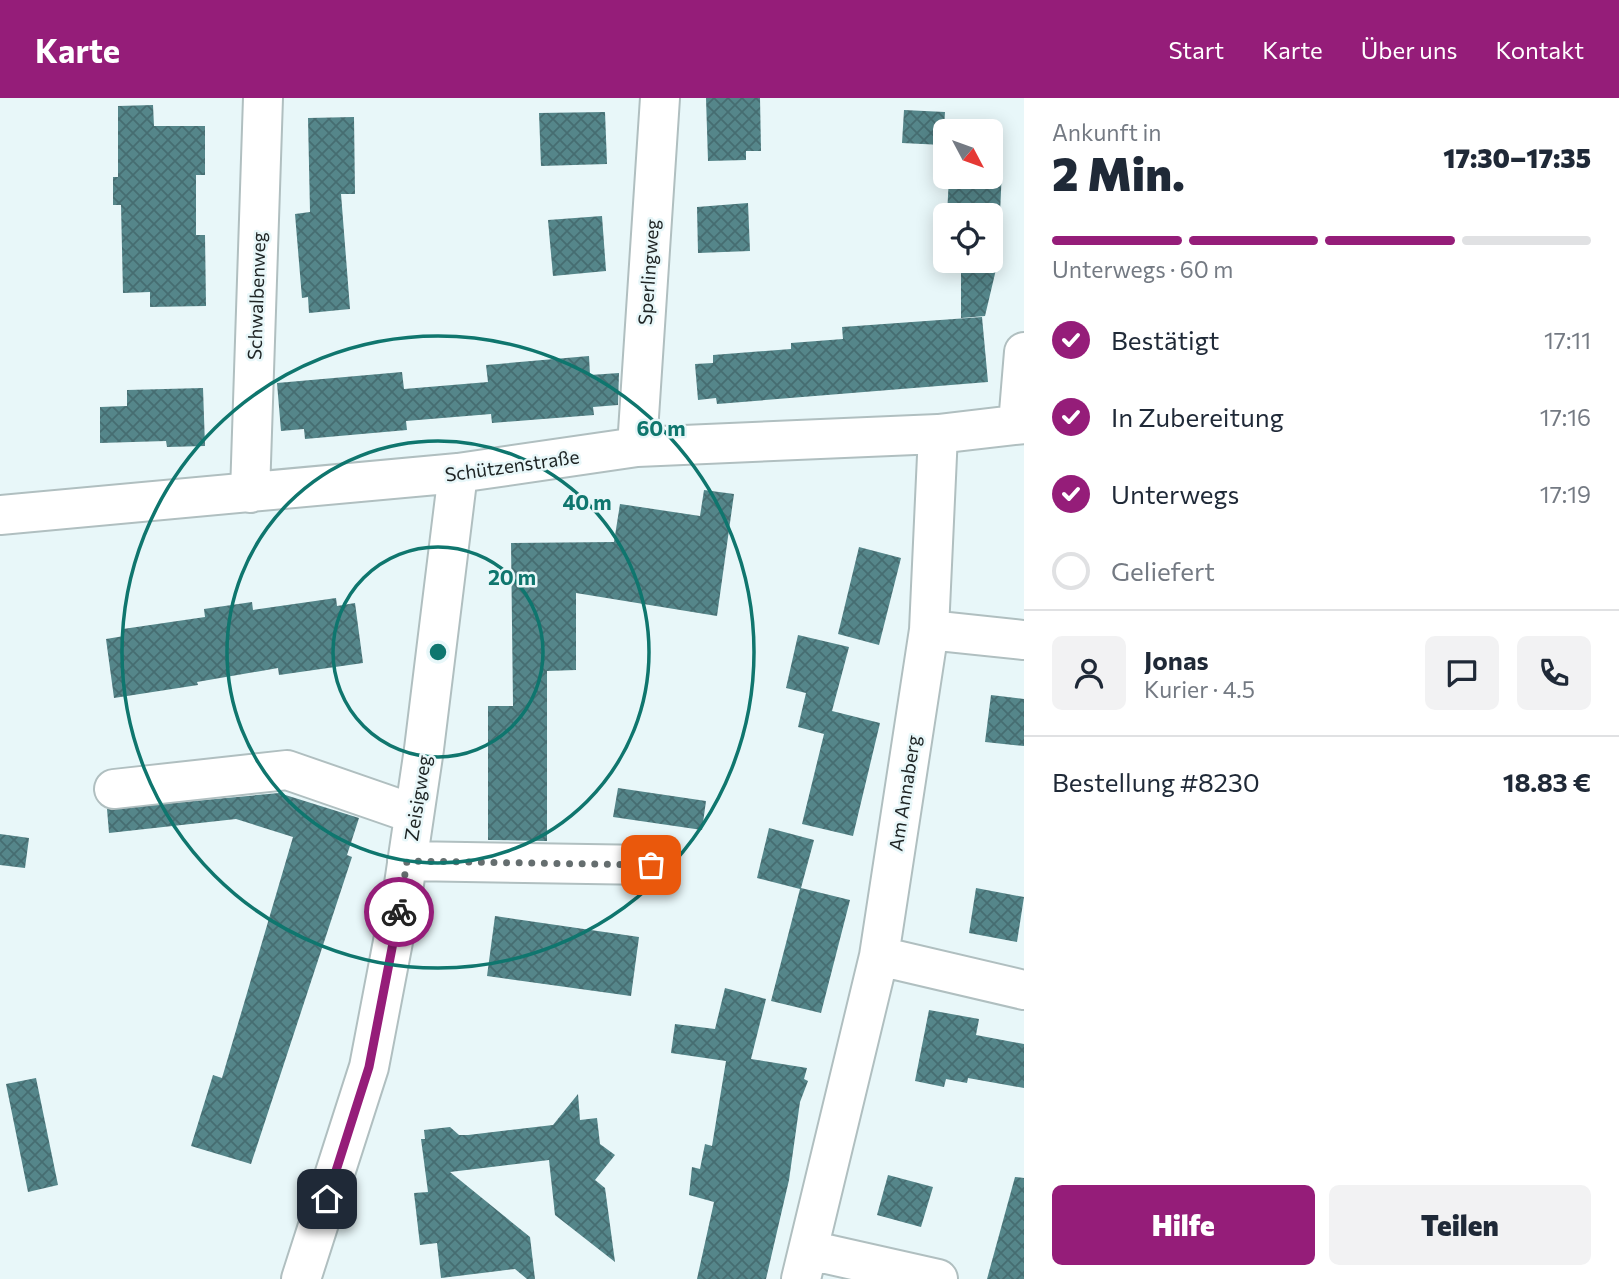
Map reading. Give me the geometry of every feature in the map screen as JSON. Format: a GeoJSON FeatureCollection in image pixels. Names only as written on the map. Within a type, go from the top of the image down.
{"type":"FeatureCollection","features":[{"type":"Feature","properties":{"kind":"street","name":"Schwalbenweg"},"geometry":{"type":"LineString","coordinates":[[250,493],[263,98]]}},
{"type":"Feature","properties":{"kind":"street","name":"Sperlingweg"},"geometry":{"type":"LineString","coordinates":[[637,447],[660,98]]}},
{"type":"Feature","properties":{"kind":"street"},"geometry":{"type":"LineString","coordinates":[[1021,424],[1024,352]]}},
{"type":"Feature","properties":{"kind":"street","name":"Schützenstraße"},"geometry":{"type":"LineString","coordinates":[[0,515],[458,473],[637,447],[938,434],[1021,424]]}},
{"type":"Feature","properties":{"kind":"street","name":"Am Annaberg"},"geometry":{"type":"LineString","coordinates":[[938,434],[929,630],[879,956],[805,1264],[938,1279]]}},
{"type":"Feature","properties":{"kind":"street","name":"Zeisigweg"},"geometry":{"type":"LineString","coordinates":[[301,1279],[369,1067],[407,861],[458,473]]}},
{"type":"Feature","properties":{"kind":"street"},"geometry":{"type":"LineString","coordinates":[[929,630],[1024,640]]}},
{"type":"Feature","properties":{"kind":"street"},"geometry":{"type":"LineString","coordinates":[[114,789],[287,770],[414,814]]}},
{"type":"Feature","properties":{"kind":"street"},"geometry":{"type":"LineString","coordinates":[[407,861],[651,865]]}},
{"type":"Feature","properties":{"kind":"street"},"geometry":{"type":"LineString","coordinates":[[879,956],[1024,990]]}},
{"type":"Feature","properties":{"kind":"building"},"geometry":{"type":"Polygon","coordinates":[[[706,98],[760,98],[761,151],[746,151],[746,160],[708,161],[706,98]]]}},
{"type":"Feature","properties":{"kind":"building"},"geometry":{"type":"Polygon","coordinates":[[[153,105],[154,126],[205,126],[205,175],[196,175],[196,235],[205,235],[206,306],[150,307],[150,292],[123,293],[121,205],[113,205],[113,177],[118,177],[118,106],[153,105]]]}},
{"type":"Feature","properties":{"kind":"building"},"geometry":{"type":"Polygon","coordinates":[[[904,110],[945,112],[945,119],[933,119],[933,145],[902,143],[904,110]]]}},
{"type":"Feature","properties":{"kind":"building"},"geometry":{"type":"Polygon","coordinates":[[[605,112],[607,164],[541,166],[539,113],[605,112]]]}},
{"type":"Feature","properties":{"kind":"building"},"geometry":{"type":"Polygon","coordinates":[[[354,117],[355,194],[341,194],[350,309],[309,313],[308,297],[302,298],[295,214],[310,212],[308,118],[354,117]]]}},
{"type":"Feature","properties":{"kind":"building"},"geometry":{"type":"Polygon","coordinates":[[[948,189],[1001,189],[1000,203],[948,203],[948,189]]]}},
{"type":"Feature","properties":{"kind":"building"},"geometry":{"type":"Polygon","coordinates":[[[748,203],[750,251],[698,253],[697,207],[748,203]]]}},
{"type":"Feature","properties":{"kind":"building"},"geometry":{"type":"Polygon","coordinates":[[[602,216],[606,271],[553,276],[548,220],[602,216]]]}},
{"type":"Feature","properties":{"kind":"building"},"geometry":{"type":"Polygon","coordinates":[[[961,273],[995,273],[985,316],[961,318],[961,273]]]}},
{"type":"Feature","properties":{"kind":"building"},"geometry":{"type":"Polygon","coordinates":[[[982,317],[988,382],[717,404],[716,398],[698,400],[695,364],[713,363],[713,355],[791,349],[791,343],[843,339],[842,327],[982,317]]]}},
{"type":"Feature","properties":{"kind":"building"},"geometry":{"type":"Polygon","coordinates":[[[589,356],[590,375],[619,373],[618,405],[593,407],[594,415],[492,423],[491,414],[406,421],[407,430],[305,439],[304,429],[281,431],[277,383],[402,372],[404,389],[488,382],[486,365],[589,356]]]}},
{"type":"Feature","properties":{"kind":"building"},"geometry":{"type":"Polygon","coordinates":[[[203,388],[205,446],[167,447],[166,441],[100,443],[100,407],[127,406],[127,390],[203,388]]]}},
{"type":"Feature","properties":{"kind":"building"},"geometry":{"type":"Polygon","coordinates":[[[704,490],[734,494],[717,616],[576,593],[576,670],[547,671],[547,841],[488,840],[488,706],[513,706],[511,543],[614,542],[620,504],[700,516],[704,490]]]}},
{"type":"Feature","properties":{"kind":"building"},"geometry":{"type":"Polygon","coordinates":[[[859,547],[901,558],[879,645],[838,634],[859,547]]]}},
{"type":"Feature","properties":{"kind":"building"},"geometry":{"type":"Polygon","coordinates":[[[336,598],[337,606],[355,603],[363,663],[279,675],[278,668],[197,682],[198,685],[114,698],[106,639],[124,636],[123,629],[205,617],[204,609],[252,602],[253,610],[336,598]]]}},
{"type":"Feature","properties":{"kind":"building"},"geometry":{"type":"Polygon","coordinates":[[[798,635],[849,647],[832,711],[880,723],[853,836],[802,824],[824,734],[798,727],[806,693],[786,688],[798,635]]]}},
{"type":"Feature","properties":{"kind":"building"},"geometry":{"type":"Polygon","coordinates":[[[991,695],[1024,699],[1024,746],[985,742],[991,695]]]}},
{"type":"Feature","properties":{"kind":"building"},"geometry":{"type":"Polygon","coordinates":[[[618,788],[706,801],[702,830],[613,817],[618,788]]]}},
{"type":"Feature","properties":{"kind":"building"},"geometry":{"type":"Polygon","coordinates":[[[279,793],[359,818],[347,855],[352,857],[251,1164],[191,1146],[213,1075],[222,1078],[293,837],[236,819],[109,833],[107,809],[279,793]]]}},
{"type":"Feature","properties":{"kind":"building"},"geometry":{"type":"Polygon","coordinates":[[[769,828],[814,840],[801,888],[850,900],[821,1013],[771,1001],[800,889],[757,878],[769,828]]]}},
{"type":"Feature","properties":{"kind":"building"},"geometry":{"type":"Polygon","coordinates":[[[0,834],[29,838],[25,868],[0,865],[0,834]]]}},
{"type":"Feature","properties":{"kind":"building"},"geometry":{"type":"Polygon","coordinates":[[[976,888],[1024,897],[1017,942],[969,933],[976,888]]]}},
{"type":"Feature","properties":{"kind":"building"},"geometry":{"type":"Polygon","coordinates":[[[495,916],[639,937],[631,996],[487,976],[495,916]]]}},
{"type":"Feature","properties":{"kind":"building"},"geometry":{"type":"Polygon","coordinates":[[[725,988],[766,999],[751,1059],[807,1068],[804,1079],[808,1081],[800,1102],[789,1180],[766,1279],[697,1279],[714,1202],[689,1195],[692,1167],[700,1169],[705,1144],[712,1146],[726,1061],[671,1053],[675,1024],[715,1029],[725,988]]]}},
{"type":"Feature","properties":{"kind":"building"},"geometry":{"type":"Polygon","coordinates":[[[929,1010],[979,1019],[976,1035],[1024,1044],[1024,1088],[968,1078],[967,1083],[946,1079],[944,1087],[915,1081],[929,1010]]]}},
{"type":"Feature","properties":{"kind":"building"},"geometry":{"type":"Polygon","coordinates":[[[36,1078],[58,1185],[28,1192],[6,1084],[36,1078]]]}},
{"type":"Feature","properties":{"kind":"building"},"geometry":{"type":"Polygon","coordinates":[[[578,1094],[580,1120],[597,1118],[600,1144],[615,1155],[595,1180],[605,1188],[615,1262],[555,1215],[549,1160],[450,1172],[530,1237],[535,1279],[527,1279],[515,1269],[441,1278],[437,1243],[420,1245],[414,1193],[428,1192],[421,1139],[425,1139],[424,1130],[450,1127],[459,1135],[468,1135],[553,1125],[578,1094]]]}},
{"type":"Feature","properties":{"kind":"building"},"geometry":{"type":"Polygon","coordinates":[[[888,1175],[933,1187],[921,1227],[877,1215],[888,1175]]]}},
{"type":"Feature","properties":{"kind":"building"},"geometry":{"type":"Polygon","coordinates":[[[1015,1177],[1024,1178],[1024,1279],[987,1279],[1015,1177]]]}},
{"type":"Feature","properties":{"kind":"way so far"},"geometry":{"type":"LineString","coordinates":[[399,912],[407,861],[651,865]]}},
{"type":"Feature","properties":{"kind":"route"},"geometry":{"type":"LineString","coordinates":[[327,1199],[369,1067],[399,912]]}}]}
